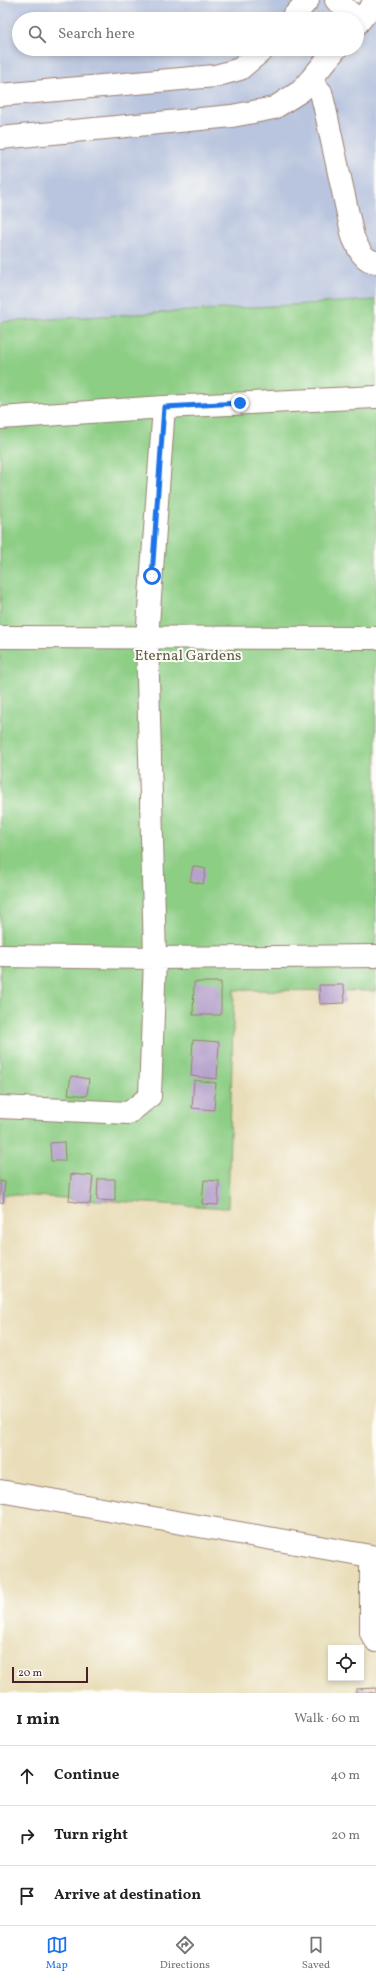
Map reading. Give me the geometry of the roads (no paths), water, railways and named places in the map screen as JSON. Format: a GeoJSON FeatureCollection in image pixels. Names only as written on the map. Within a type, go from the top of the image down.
{"type":"FeatureCollection","features":[{"type":"Feature","properties":{"kind":"street"},"geometry":{"type":"LineString","coordinates":[[297,12],[308,0]]}},
{"type":"Feature","properties":{"kind":"street"},"geometry":{"type":"LineString","coordinates":[[336,0],[349,12]]}},
{"type":"Feature","properties":{"kind":"street"},"geometry":{"type":"LineString","coordinates":[[364,14],[376,1]]}},
{"type":"Feature","properties":{"kind":"street"},"geometry":{"type":"LineString","coordinates":[[0,95],[215,76],[240,69],[256,56]]}},
{"type":"Feature","properties":{"kind":"street"},"geometry":{"type":"LineString","coordinates":[[0,138],[232,116],[274,108],[301,91],[330,56]]}},
{"type":"Feature","properties":{"kind":"street"},"geometry":{"type":"LineString","coordinates":[[310,81],[320,92],[325,109],[353,238],[361,254],[372,262],[376,262]]}},
{"type":"Feature","properties":{"kind":"street"},"geometry":{"type":"LineString","coordinates":[[0,418],[164,407],[376,397]]}},
{"type":"Feature","properties":{"kind":"street"},"geometry":{"type":"LineString","coordinates":[[0,1107],[129,1113],[150,1096],[155,958],[147,638],[164,407]]}},
{"type":"Feature","properties":{"kind":"street"},"geometry":{"type":"LineString","coordinates":[[0,637],[376,638]]}},
{"type":"Feature","properties":{"kind":"street"},"geometry":{"type":"LineString","coordinates":[[0,956],[155,958],[376,956]]}},
{"type":"Feature","properties":{"kind":"street"},"geometry":{"type":"LineString","coordinates":[[0,1491],[373,1556],[371,1633],[376,1641]]}},
{"type":"Feature","properties":{"kind":"park label","name":"Eternal Gardens"},"geometry":{"type":"Point","coordinates":[188,656]}}]}
